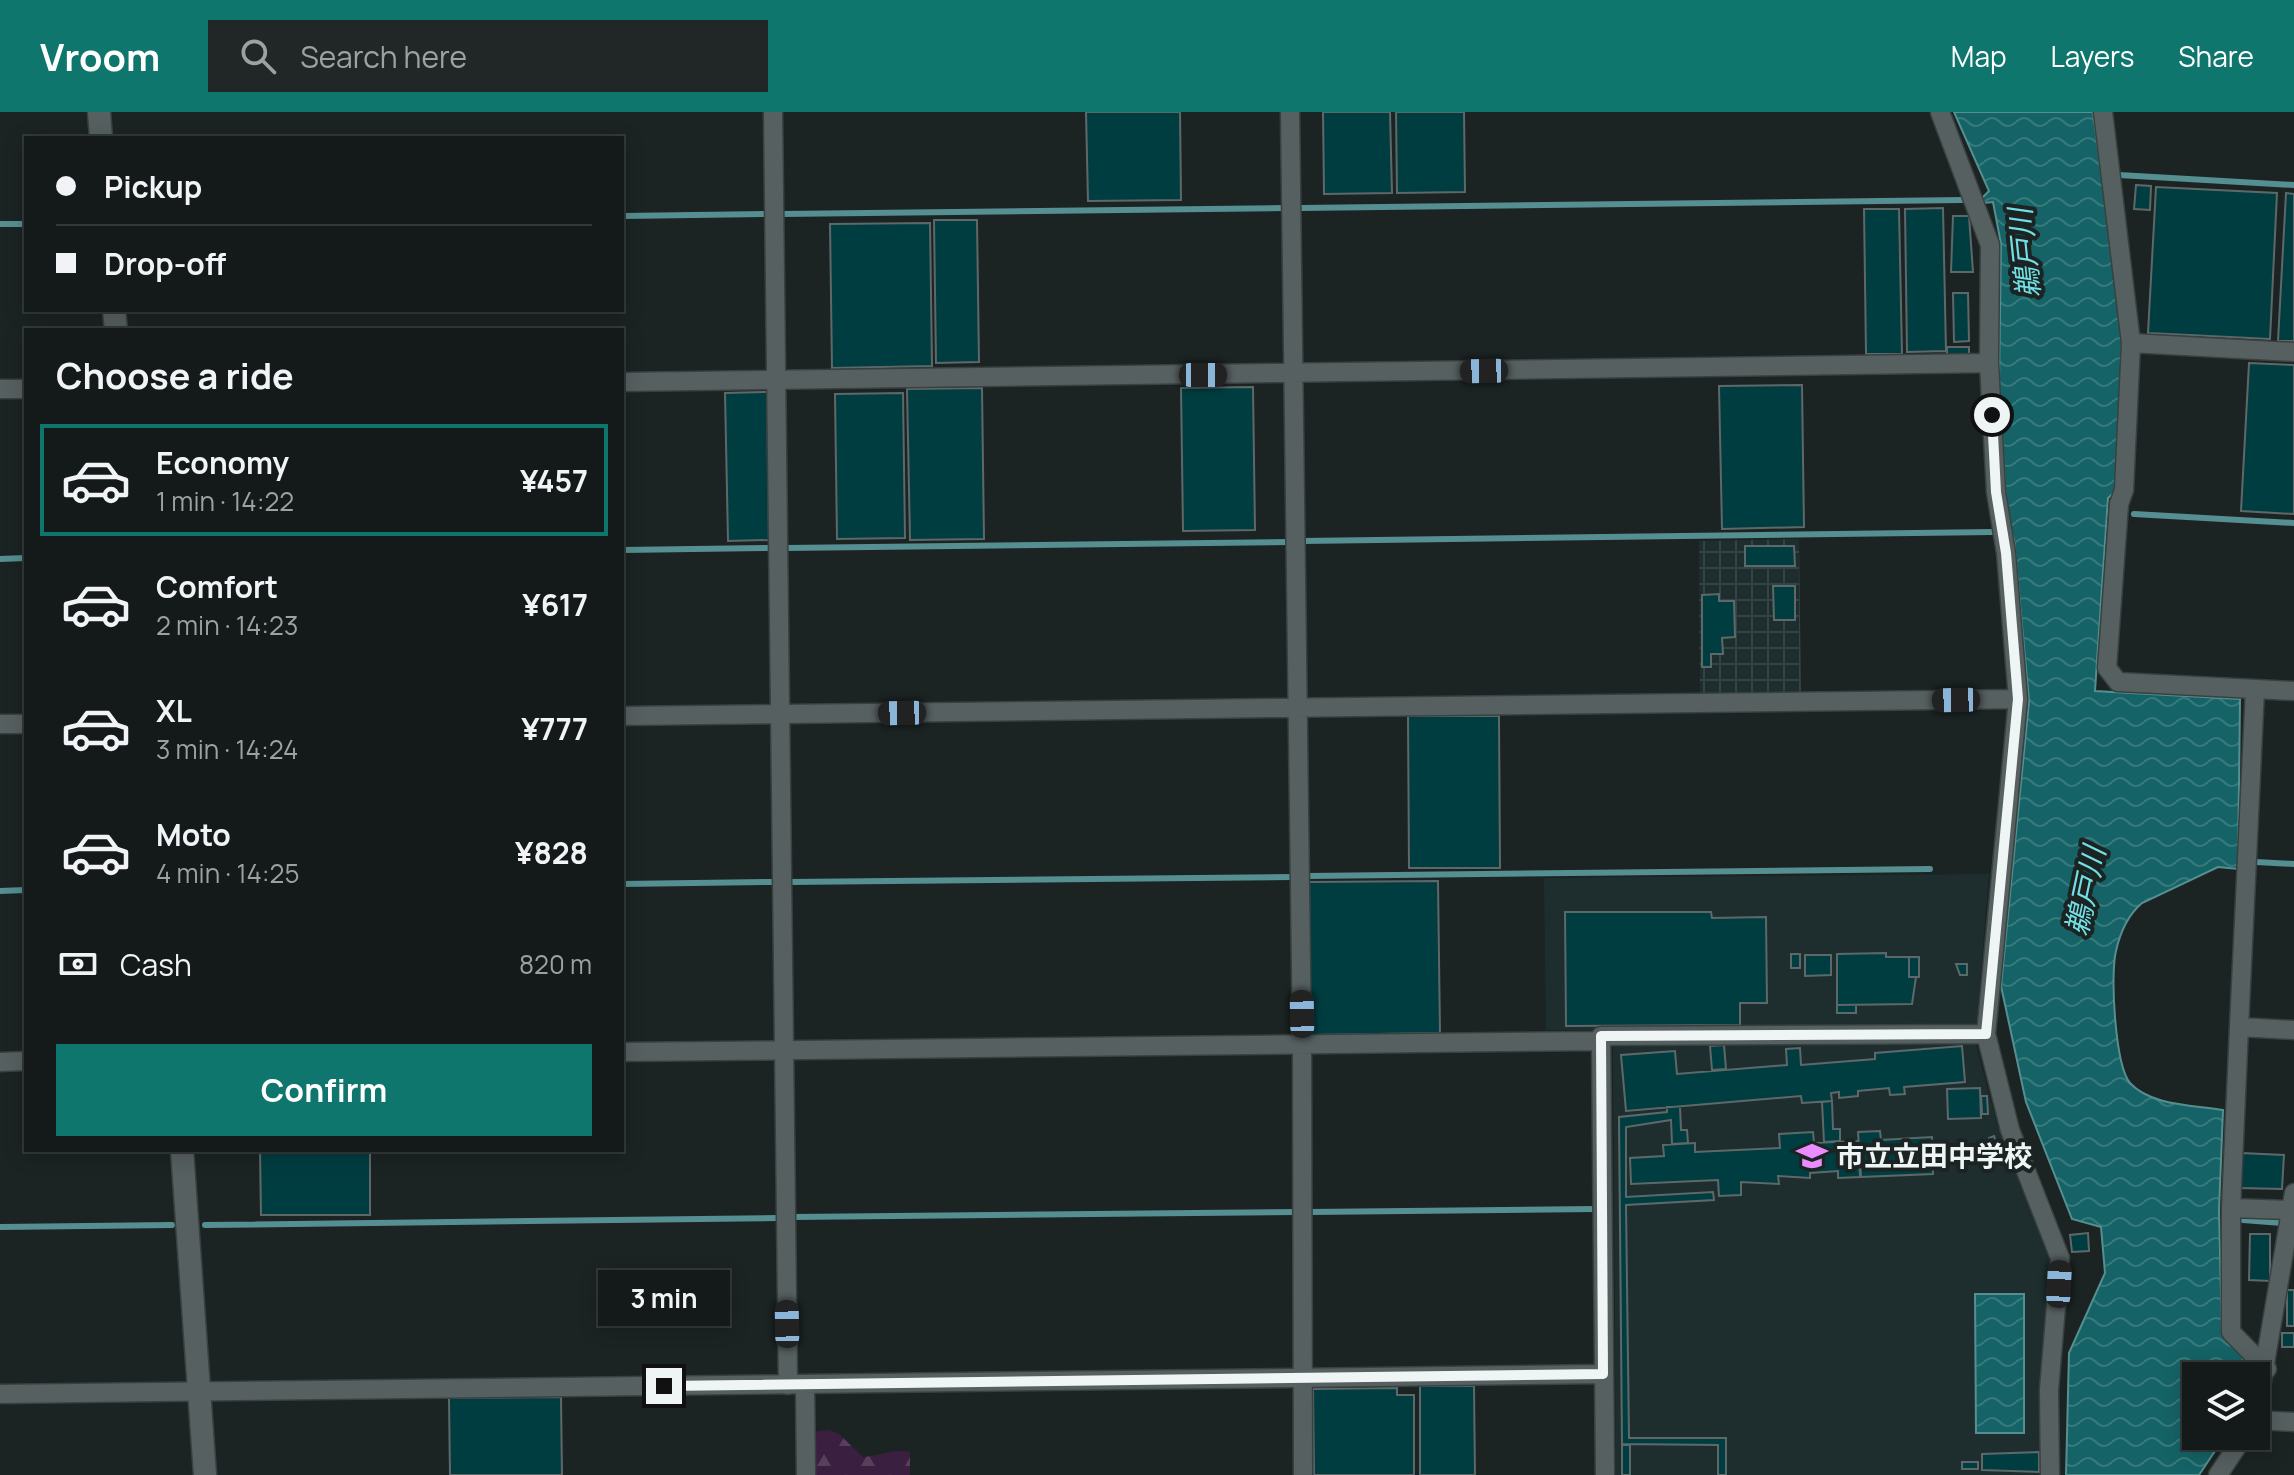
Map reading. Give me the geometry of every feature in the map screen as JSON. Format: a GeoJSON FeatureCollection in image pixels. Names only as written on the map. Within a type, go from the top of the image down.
{"type":"FeatureCollection","features":[{"type":"Feature","properties":{"kind":"street"},"geometry":{"type":"LineString","coordinates":[[99,112],[101,136]]}},
{"type":"Feature","properties":{"kind":"street"},"geometry":{"type":"LineString","coordinates":[[773,112],[784,1050],[797,1385],[806,1475]]}},
{"type":"Feature","properties":{"kind":"street"},"geometry":{"type":"LineString","coordinates":[[1290,112],[1302,1044],[1303,1475]]}},
{"type":"Feature","properties":{"kind":"street"},"geometry":{"type":"LineString","coordinates":[[1940,112],[1990,245],[1989,363],[1996,492],[2006,553],[2018,699],[1986,1034],[2010,1130],[2060,1258],[2049,1390],[2050,1475]]}},
{"type":"Feature","properties":{"kind":"street"},"geometry":{"type":"LineString","coordinates":[[2103,112],[2131,343],[2124,490],[2119,504],[2107,668],[2118,682],[2294,691]]}},
{"type":"Feature","properties":{"kind":"street"},"geometry":{"type":"LineString","coordinates":[[2131,343],[2294,352]]}},
{"type":"Feature","properties":{"kind":"street"},"geometry":{"type":"LineString","coordinates":[[624,382],[1989,363]]}},
{"type":"Feature","properties":{"kind":"street"},"geometry":{"type":"LineString","coordinates":[[0,389],[24,389]]}},
{"type":"Feature","properties":{"kind":"street"},"geometry":{"type":"LineString","coordinates":[[2255,689],[2231,1208],[2231,1332],[2260,1362]]}},
{"type":"Feature","properties":{"kind":"street"},"geometry":{"type":"LineString","coordinates":[[624,716],[2018,699]]}},
{"type":"Feature","properties":{"kind":"street"},"geometry":{"type":"LineString","coordinates":[[0,724],[24,724]]}},
{"type":"Feature","properties":{"kind":"street"},"geometry":{"type":"LineString","coordinates":[[2239,1027],[2294,1030]]}},
{"type":"Feature","properties":{"kind":"street"},"geometry":{"type":"LineString","coordinates":[[1605,1475],[1601,1036],[1986,1034]]}},
{"type":"Feature","properties":{"kind":"street"},"geometry":{"type":"LineString","coordinates":[[624,1052],[1601,1041]]}},
{"type":"Feature","properties":{"kind":"street"},"geometry":{"type":"LineString","coordinates":[[0,1062],[24,1061]]}},
{"type":"Feature","properties":{"kind":"street"},"geometry":{"type":"LineString","coordinates":[[182,1152],[205,1475]]}},
{"type":"Feature","properties":{"kind":"street"},"geometry":{"type":"LineString","coordinates":[[2231,1208],[2292,1202],[2268,1362]]}},
{"type":"Feature","properties":{"kind":"street"},"geometry":{"type":"LineString","coordinates":[[0,1394],[1603,1374]]}},
{"type":"Feature","properties":{"kind":"street"},"geometry":{"type":"LineString","coordinates":[[2270,1419],[2294,1422]]}},
{"type":"Feature","properties":{"kind":"street"},"geometry":{"type":"LineString","coordinates":[[2218,1475],[2235,1450]]}},
{"type":"Feature","properties":{"kind":"shaded area"},"geometry":{"type":"Polygon","coordinates":[[[1799,539],[1801,694],[1700,695],[1699,541],[1799,539]]]}},
{"type":"Feature","properties":{"kind":"shaded area","name":"市立立田中学校"},"geometry":{"type":"Polygon","coordinates":[[[1989,874],[1975,1042],[1998,1127],[2051,1259],[2044,1475],[1616,1475],[1613,1030],[1546,1030],[1544,878],[1989,874]]]}},
{"type":"Feature","properties":{"kind":"green space"},"geometry":{"type":"Polygon","coordinates":[[[829,1430],[839,1434],[863,1457],[910,1452],[910,1475],[813,1475],[813,1432],[829,1430]]]}},
{"type":"Feature","properties":{"kind":"water","name":"鵜戸川"},"geometry":{"type":"Polygon","coordinates":[[[1954,112],[2093,112],[2123,333],[2117,490],[2108,498],[2095,691],[2240,699],[2238,869],[2218,867],[2142,903],[2122,931],[2114,963],[2117,1039],[2130,1083],[2139,1091],[2161,1100],[2223,1110],[2219,1210],[2222,1335],[2247,1362],[2182,1362],[2182,1450],[2216,1450],[2199,1475],[2066,1475],[2069,1353],[2105,1273],[2101,1227],[2072,1219],[2026,1102],[2001,986],[2029,701],[2014,539],[2007,520],[1999,383],[2001,244],[1993,202],[1984,203],[1982,198],[1989,191],[1954,112]]]}},
{"type":"Feature","properties":{"kind":"water"},"geometry":{"type":"Polygon","coordinates":[[[1975,1294],[2024,1294],[2024,1433],[1976,1433],[1975,1294]]]}},
{"type":"Feature","properties":{"kind":"building"},"geometry":{"type":"Polygon","coordinates":[[[1086,112],[1180,112],[1181,200],[1088,201],[1086,112]]]}},
{"type":"Feature","properties":{"kind":"building"},"geometry":{"type":"Polygon","coordinates":[[[1323,112],[1390,112],[1392,193],[1324,194],[1323,112]]]}},
{"type":"Feature","properties":{"kind":"building"},"geometry":{"type":"Polygon","coordinates":[[[1396,112],[1464,112],[1465,192],[1397,193],[1396,112]]]}},
{"type":"Feature","properties":{"kind":"building"},"geometry":{"type":"Polygon","coordinates":[[[2136,185],[2151,186],[2150,210],[2134,209],[2136,185]]]}},
{"type":"Feature","properties":{"kind":"building"},"geometry":{"type":"Polygon","coordinates":[[[2156,187],[2277,193],[2270,339],[2148,333],[2156,187]]]}},
{"type":"Feature","properties":{"kind":"building"},"geometry":{"type":"Polygon","coordinates":[[[2286,193],[2294,194],[2294,341],[2278,341],[2286,193]]]}},
{"type":"Feature","properties":{"kind":"building"},"geometry":{"type":"Polygon","coordinates":[[[1943,208],[1946,351],[1907,352],[1905,209],[1943,208]]]}},
{"type":"Feature","properties":{"kind":"building"},"geometry":{"type":"Polygon","coordinates":[[[1864,209],[1899,209],[1902,354],[1866,354],[1864,209]]]}},
{"type":"Feature","properties":{"kind":"building"},"geometry":{"type":"Polygon","coordinates":[[[1953,216],[1969,216],[1973,272],[1951,272],[1953,216]]]}},
{"type":"Feature","properties":{"kind":"building"},"geometry":{"type":"Polygon","coordinates":[[[934,220],[977,220],[979,362],[936,363],[934,220]]]}},
{"type":"Feature","properties":{"kind":"building"},"geometry":{"type":"Polygon","coordinates":[[[930,223],[932,366],[832,368],[830,224],[930,223]]]}},
{"type":"Feature","properties":{"kind":"building"},"geometry":{"type":"Polygon","coordinates":[[[1953,293],[1968,293],[1969,341],[1954,342],[1953,293]]]}},
{"type":"Feature","properties":{"kind":"building"},"geometry":{"type":"Polygon","coordinates":[[[1947,347],[1969,347],[1969,354],[1947,355],[1947,347]]]}},
{"type":"Feature","properties":{"kind":"building"},"geometry":{"type":"Polygon","coordinates":[[[2249,363],[2294,365],[2294,514],[2241,511],[2249,363]]]}},
{"type":"Feature","properties":{"kind":"building"},"geometry":{"type":"Polygon","coordinates":[[[1802,385],[1804,527],[1722,529],[1719,386],[1802,385]]]}},
{"type":"Feature","properties":{"kind":"building"},"geometry":{"type":"Polygon","coordinates":[[[1253,387],[1255,530],[1183,531],[1181,388],[1253,387]]]}},
{"type":"Feature","properties":{"kind":"building"},"geometry":{"type":"Polygon","coordinates":[[[982,388],[984,539],[910,540],[907,389],[982,388]]]}},
{"type":"Feature","properties":{"kind":"building"},"geometry":{"type":"Polygon","coordinates":[[[767,392],[769,540],[728,541],[725,393],[767,392]]]}},
{"type":"Feature","properties":{"kind":"building"},"geometry":{"type":"Polygon","coordinates":[[[903,393],[905,538],[837,539],[835,394],[903,393]]]}},
{"type":"Feature","properties":{"kind":"building"},"geometry":{"type":"Polygon","coordinates":[[[1745,546],[1794,546],[1795,566],[1745,566],[1745,546]]]}},
{"type":"Feature","properties":{"kind":"building"},"geometry":{"type":"Polygon","coordinates":[[[1773,586],[1795,586],[1795,620],[1774,620],[1773,586]]]}},
{"type":"Feature","properties":{"kind":"building"},"geometry":{"type":"Polygon","coordinates":[[[1719,594],[1719,601],[1734,601],[1735,637],[1722,638],[1723,654],[1711,654],[1711,667],[1702,667],[1702,595],[1719,594]]]}},
{"type":"Feature","properties":{"kind":"building"},"geometry":{"type":"Polygon","coordinates":[[[1408,716],[1499,716],[1500,868],[1409,868],[1408,716]]]}},
{"type":"Feature","properties":{"kind":"building"},"geometry":{"type":"Polygon","coordinates":[[[1438,881],[1440,1033],[1310,1035],[1309,882],[1438,881]]]}},
{"type":"Feature","properties":{"kind":"building"},"geometry":{"type":"Polygon","coordinates":[[[1565,912],[1711,912],[1712,918],[1766,917],[1767,1003],[1740,1003],[1740,1025],[1566,1026],[1565,912]]]}},
{"type":"Feature","properties":{"kind":"building"},"geometry":{"type":"Polygon","coordinates":[[[1886,953],[1886,957],[1909,957],[1909,977],[1916,977],[1912,1004],[1837,1005],[1837,954],[1886,953]]]}},
{"type":"Feature","properties":{"kind":"building"},"geometry":{"type":"Polygon","coordinates":[[[1791,954],[1800,954],[1800,968],[1791,968],[1791,954]]]}},
{"type":"Feature","properties":{"kind":"building"},"geometry":{"type":"Polygon","coordinates":[[[1805,955],[1831,955],[1831,975],[1805,976],[1805,955]]]}},
{"type":"Feature","properties":{"kind":"building"},"geometry":{"type":"Polygon","coordinates":[[[1909,957],[1919,957],[1919,977],[1909,977],[1909,957]]]}},
{"type":"Feature","properties":{"kind":"building"},"geometry":{"type":"Polygon","coordinates":[[[1956,964],[1967,964],[1967,975],[1960,975],[1956,964]]]}},
{"type":"Feature","properties":{"kind":"building"},"geometry":{"type":"Polygon","coordinates":[[[1837,1005],[1856,1005],[1856,1013],[1837,1013],[1837,1005]]]}},
{"type":"Feature","properties":{"kind":"building"},"geometry":{"type":"Polygon","coordinates":[[[1724,1045],[1726,1069],[1712,1070],[1710,1046],[1724,1045]]]}},
{"type":"Feature","properties":{"kind":"building"},"geometry":{"type":"Polygon","coordinates":[[[1962,1046],[1965,1082],[1904,1087],[1905,1094],[1890,1095],[1889,1088],[1858,1091],[1858,1096],[1839,1098],[1839,1092],[1831,1093],[1832,1101],[1802,1103],[1801,1096],[1626,1111],[1621,1055],[1675,1051],[1677,1074],[1787,1065],[1786,1049],[1800,1048],[1801,1065],[1875,1059],[1875,1053],[1962,1046]]]}},
{"type":"Feature","properties":{"kind":"building"},"geometry":{"type":"Polygon","coordinates":[[[1980,1088],[1981,1118],[1948,1119],[1947,1089],[1980,1088]]]}},
{"type":"Feature","properties":{"kind":"building"},"geometry":{"type":"Polygon","coordinates":[[[1981,1096],[1987,1096],[1988,1114],[1982,1114],[1981,1096]]]}},
{"type":"Feature","properties":{"kind":"building"},"geometry":{"type":"Polygon","coordinates":[[[1832,1101],[1833,1129],[1840,1129],[1840,1141],[1824,1142],[1822,1102],[1832,1101]]]}},
{"type":"Feature","properties":{"kind":"building"},"geometry":{"type":"Polygon","coordinates":[[[1667,1107],[1680,1107],[1681,1130],[1687,1130],[1688,1143],[1672,1144],[1671,1120],[1626,1127],[1626,1197],[1713,1192],[1714,1200],[1626,1205],[1629,1438],[1726,1438],[1726,1475],[1718,1475],[1718,1445],[1622,1444],[1619,1117],[1667,1112],[1667,1107]]]}},
{"type":"Feature","properties":{"kind":"building"},"geometry":{"type":"Polygon","coordinates":[[[1880,1131],[1881,1140],[1932,1137],[1933,1174],[1861,1177],[1858,1132],[1880,1131]]]}},
{"type":"Feature","properties":{"kind":"building"},"geometry":{"type":"Polygon","coordinates":[[[1813,1132],[1814,1143],[1858,1141],[1860,1177],[1838,1178],[1838,1171],[1810,1173],[1810,1178],[1778,1176],[1779,1184],[1741,1182],[1741,1195],[1719,1196],[1718,1180],[1631,1184],[1630,1158],[1664,1156],[1663,1145],[1695,1143],[1695,1152],[1780,1148],[1779,1134],[1813,1132]]]}},
{"type":"Feature","properties":{"kind":"building"},"geometry":{"type":"Polygon","coordinates":[[[1994,1136],[2004,1162],[1998,1164],[1989,1138],[1994,1136]]]}},
{"type":"Feature","properties":{"kind":"building"},"geometry":{"type":"Polygon","coordinates":[[[260,1152],[370,1152],[370,1215],[261,1215],[260,1152]]]}},
{"type":"Feature","properties":{"kind":"building"},"geometry":{"type":"Polygon","coordinates":[[[2241,1153],[2284,1155],[2282,1189],[2240,1188],[2241,1153]]]}},
{"type":"Feature","properties":{"kind":"building"},"geometry":{"type":"Polygon","coordinates":[[[2088,1233],[2089,1251],[2072,1252],[2070,1235],[2088,1233]]]}},
{"type":"Feature","properties":{"kind":"building"},"geometry":{"type":"Polygon","coordinates":[[[2250,1234],[2270,1234],[2270,1281],[2249,1280],[2250,1234]]]}},
{"type":"Feature","properties":{"kind":"building"},"geometry":{"type":"Polygon","coordinates":[[[2287,1290],[2294,1290],[2294,1326],[2287,1326],[2287,1290]]]}},
{"type":"Feature","properties":{"kind":"building"},"geometry":{"type":"Polygon","coordinates":[[[2282,1333],[2294,1333],[2294,1347],[2282,1347],[2282,1333]]]}},
{"type":"Feature","properties":{"kind":"building"},"geometry":{"type":"Polygon","coordinates":[[[1420,1386],[1474,1386],[1475,1475],[1420,1475],[1420,1386]]]}},
{"type":"Feature","properties":{"kind":"building"},"geometry":{"type":"Polygon","coordinates":[[[1397,1388],[1397,1395],[1414,1395],[1414,1475],[1314,1475],[1313,1389],[1397,1388]]]}},
{"type":"Feature","properties":{"kind":"building"},"geometry":{"type":"Polygon","coordinates":[[[561,1397],[562,1475],[450,1475],[449,1398],[561,1397]]]}},
{"type":"Feature","properties":{"kind":"building"},"geometry":{"type":"Polygon","coordinates":[[[1622,1445],[1630,1445],[1630,1475],[1622,1475],[1622,1445]]]}},
{"type":"Feature","properties":{"kind":"building"},"geometry":{"type":"Polygon","coordinates":[[[2039,1452],[2039,1472],[1982,1470],[1982,1454],[2039,1452]]]}},
{"type":"Feature","properties":{"kind":"building"},"geometry":{"type":"Polygon","coordinates":[[[1962,1462],[1978,1462],[1978,1469],[1962,1469],[1962,1462]]]}},
{"type":"Feature","properties":{"kind":"waterway"},"geometry":{"type":"LineString","coordinates":[[2119,175],[2294,185]]}},
{"type":"Feature","properties":{"kind":"waterway"},"geometry":{"type":"LineString","coordinates":[[1300,208],[1963,200]]}},
{"type":"Feature","properties":{"kind":"waterway"},"geometry":{"type":"LineString","coordinates":[[781,214],[1284,208]]}},
{"type":"Feature","properties":{"kind":"waterway"},"geometry":{"type":"LineString","coordinates":[[624,216],[766,214]]}},
{"type":"Feature","properties":{"kind":"waterway"},"geometry":{"type":"LineString","coordinates":[[0,224],[24,224]]}},
{"type":"Feature","properties":{"kind":"waterway"},"geometry":{"type":"LineString","coordinates":[[2134,514],[2294,523]]}},
{"type":"Feature","properties":{"kind":"waterway"},"geometry":{"type":"LineString","coordinates":[[1302,541],[1993,532]]}},
{"type":"Feature","properties":{"kind":"waterway"},"geometry":{"type":"LineString","coordinates":[[785,548],[1289,542]]}},
{"type":"Feature","properties":{"kind":"waterway"},"geometry":{"type":"LineString","coordinates":[[624,550],[771,548]]}},
{"type":"Feature","properties":{"kind":"waterway"},"geometry":{"type":"LineString","coordinates":[[0,559],[24,558]]}},
{"type":"Feature","properties":{"kind":"waterway"},"geometry":{"type":"LineString","coordinates":[[2256,862],[2294,864]]}},
{"type":"Feature","properties":{"kind":"waterway"},"geometry":{"type":"LineString","coordinates":[[1307,876],[1930,869]]}},
{"type":"Feature","properties":{"kind":"waterway"},"geometry":{"type":"LineString","coordinates":[[788,882],[1292,877]]}},
{"type":"Feature","properties":{"kind":"waterway"},"geometry":{"type":"LineString","coordinates":[[624,884],[771,882]]}},
{"type":"Feature","properties":{"kind":"waterway"},"geometry":{"type":"LineString","coordinates":[[0,891],[24,890]]}},
{"type":"Feature","properties":{"kind":"waterway"},"geometry":{"type":"LineString","coordinates":[[1310,1212],[1596,1209]]}},
{"type":"Feature","properties":{"kind":"waterway"},"geometry":{"type":"LineString","coordinates":[[792,1217],[1297,1212]]}},
{"type":"Feature","properties":{"kind":"waterway"},"geometry":{"type":"LineString","coordinates":[[205,1225],[779,1218]]}},
{"type":"Feature","properties":{"kind":"waterway"},"geometry":{"type":"LineString","coordinates":[[2243,1220],[2282,1223]]}},
{"type":"Feature","properties":{"kind":"waterway"},"geometry":{"type":"LineString","coordinates":[[0,1227],[172,1225]]}},
{"type":"Feature","properties":{"kind":"place","name":"市立立田中学校"},"geometry":{"type":"Point","coordinates":[1812,1156]}},
{"type":"Feature","properties":{"kind":"route"},"geometry":{"type":"LineString","coordinates":[[664,1386],[1603,1374],[1601,1036],[1986,1034],[2018,699],[2006,553],[1996,492],[1992,415]]}}]}
